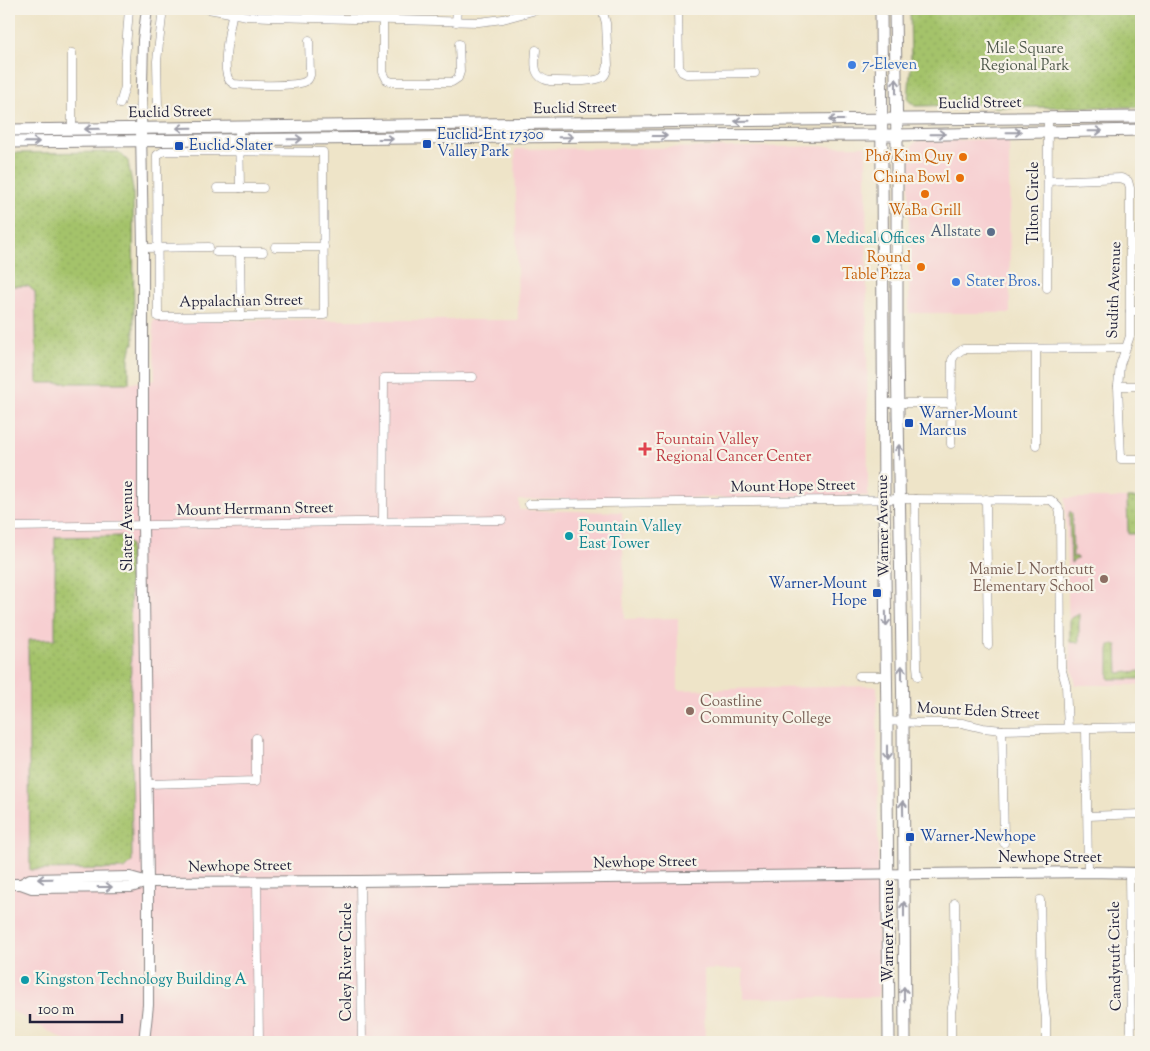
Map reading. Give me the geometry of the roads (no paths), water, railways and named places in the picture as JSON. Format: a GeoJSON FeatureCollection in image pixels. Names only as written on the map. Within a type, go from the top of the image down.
{"type":"FeatureCollection","features":[{"type":"Feature","properties":{"kind":"main road","name":"Warner Avenue"},"geometry":{"type":"LineString","coordinates":[[881,9],[889,1042]]}},
{"type":"Feature","properties":{"kind":"main road","name":"Warner Avenue"},"geometry":{"type":"LineString","coordinates":[[895,9],[905,1042]]}},
{"type":"Feature","properties":{"kind":"main road","name":"Euclid Street"},"geometry":{"type":"LineString","coordinates":[[9,142],[239,128],[1141,117]]}},
{"type":"Feature","properties":{"kind":"main road","name":"Euclid Street"},"geometry":{"type":"LineString","coordinates":[[9,130],[72,129],[239,146],[338,139],[897,135],[1141,130]]}},
{"type":"Feature","properties":{"kind":"main road"},"geometry":{"type":"LineString","coordinates":[[883,310],[891,318],[892,339],[897,349]]}},
{"type":"Feature","properties":{"kind":"street"},"geometry":{"type":"LineString","coordinates":[[120,104],[125,88],[129,9]]}},
{"type":"Feature","properties":{"kind":"street","name":"Slater Avenue"},"geometry":{"type":"LineString","coordinates":[[144,1042],[148,1005],[148,882],[143,525],[141,135],[143,40],[147,9]]}},
{"type":"Feature","properties":{"kind":"street"},"geometry":{"type":"LineString","coordinates":[[208,9],[270,17],[312,13],[383,20],[456,22],[492,21],[540,9]]}},
{"type":"Feature","properties":{"kind":"street"},"geometry":{"type":"LineString","coordinates":[[384,9],[383,72],[387,80],[393,82],[452,82],[458,78],[460,72],[459,44]]}},
{"type":"Feature","properties":{"kind":"street"},"geometry":{"type":"LineString","coordinates":[[456,22],[457,9]]}},
{"type":"Feature","properties":{"kind":"street"},"geometry":{"type":"LineString","coordinates":[[536,50],[535,67],[544,80],[596,80],[604,76],[608,65],[606,23],[602,9]]}},
{"type":"Feature","properties":{"kind":"street"},"geometry":{"type":"LineString","coordinates":[[678,9],[679,67],[682,72],[686,74],[755,74]]}},
{"type":"Feature","properties":{"kind":"street"},"geometry":{"type":"LineString","coordinates":[[233,11],[226,63],[227,77],[234,84],[292,84],[306,82],[310,75],[309,40]]}},
{"type":"Feature","properties":{"kind":"street"},"geometry":{"type":"LineString","coordinates":[[158,108],[157,61],[162,17]]}},
{"type":"Feature","properties":{"kind":"street"},"geometry":{"type":"LineString","coordinates":[[72,53],[72,129]]}},
{"type":"Feature","properties":{"kind":"street"},"geometry":{"type":"LineString","coordinates":[[142,61],[157,61]]}},
{"type":"Feature","properties":{"kind":"street","name":"Tilton Circle"},"geometry":{"type":"LineString","coordinates":[[1048,118],[1048,288]]}},
{"type":"Feature","properties":{"kind":"street"},"geometry":{"type":"LineString","coordinates":[[338,126],[338,139]]}},
{"type":"Feature","properties":{"kind":"street"},"geometry":{"type":"LineString","coordinates":[[239,128],[240,188]]}},
{"type":"Feature","properties":{"kind":"street"},"geometry":{"type":"LineString","coordinates":[[157,248],[158,155],[164,151],[239,146],[323,152],[324,247],[275,247]]}},
{"type":"Feature","properties":{"kind":"street","name":"Sudith Avenue"},"geometry":{"type":"LineString","coordinates":[[1048,180],[1121,178],[1128,181],[1130,188],[1130,336],[1120,365],[1118,386],[1121,459],[1141,460]]}},
{"type":"Feature","properties":{"kind":"street"},"geometry":{"type":"LineString","coordinates":[[217,188],[264,188]]}},
{"type":"Feature","properties":{"kind":"street"},"geometry":{"type":"LineString","coordinates":[[143,248],[209,247]]}},
{"type":"Feature","properties":{"kind":"street","name":"Appalachian Street"},"geometry":{"type":"LineString","coordinates":[[157,248],[158,317],[324,315],[324,247]]}},
{"type":"Feature","properties":{"kind":"street"},"geometry":{"type":"LineString","coordinates":[[216,252],[263,252]]}},
{"type":"Feature","properties":{"kind":"street"},"geometry":{"type":"LineString","coordinates":[[240,252],[241,316]]}},
{"type":"Feature","properties":{"kind":"street"},"geometry":{"type":"LineString","coordinates":[[1130,311],[1141,311]]}},
{"type":"Feature","properties":{"kind":"street"},"geometry":{"type":"LineString","coordinates":[[951,444],[952,360],[963,349],[1126,348]]}},
{"type":"Feature","properties":{"kind":"street"},"geometry":{"type":"LineString","coordinates":[[1036,349],[1036,445]]}},
{"type":"Feature","properties":{"kind":"street"},"geometry":{"type":"LineString","coordinates":[[384,522],[384,378],[473,377]]}},
{"type":"Feature","properties":{"kind":"street"},"geometry":{"type":"LineString","coordinates":[[1118,386],[1141,386]]}},
{"type":"Feature","properties":{"kind":"street"},"geometry":{"type":"LineString","coordinates":[[884,403],[952,402]]}},
{"type":"Feature","properties":{"kind":"street"},"geometry":{"type":"LineString","coordinates":[[986,499],[988,645]]}},
{"type":"Feature","properties":{"kind":"street","name":"Warner Avenue"},"geometry":{"type":"LineString","coordinates":[[915,500],[918,676]]}},
{"type":"Feature","properties":{"kind":"street","name":"Mount Hope Street"},"geometry":{"type":"LineString","coordinates":[[530,504],[1051,500],[1060,511],[1061,667],[1066,685],[1068,729]]}},
{"type":"Feature","properties":{"kind":"street","name":"Mount Herrmann Street"},"geometry":{"type":"LineString","coordinates":[[9,527],[502,520]]}},
{"type":"Feature","properties":{"kind":"street"},"geometry":{"type":"LineString","coordinates":[[859,676],[886,676]]}},
{"type":"Feature","properties":{"kind":"street","name":"Mount Eden Street"},"geometry":{"type":"LineString","coordinates":[[887,721],[962,723],[1002,730],[1141,727]]}},
{"type":"Feature","properties":{"kind":"street"},"geometry":{"type":"LineString","coordinates":[[1086,728],[1088,872]]}},
{"type":"Feature","properties":{"kind":"street"},"geometry":{"type":"LineString","coordinates":[[1002,730],[1004,843]]}},
{"type":"Feature","properties":{"kind":"street"},"geometry":{"type":"LineString","coordinates":[[147,784],[256,781],[256,738]]}},
{"type":"Feature","properties":{"kind":"street"},"geometry":{"type":"LineString","coordinates":[[1088,816],[1141,814]]}},
{"type":"Feature","properties":{"kind":"street","name":"Newhope Street"},"geometry":{"type":"LineString","coordinates":[[9,884],[21,884],[32,888],[131,887],[148,882],[1088,872],[1141,874]]}},
{"type":"Feature","properties":{"kind":"street","name":"Candytuft Circle"},"geometry":{"type":"LineString","coordinates":[[1129,874],[1131,1037]]}},
{"type":"Feature","properties":{"kind":"street"},"geometry":{"type":"LineString","coordinates":[[257,881],[259,1042]]}},
{"type":"Feature","properties":{"kind":"street","name":"Coley River Circle"},"geometry":{"type":"LineString","coordinates":[[360,881],[362,1042]]}},
{"type":"Feature","properties":{"kind":"street"},"geometry":{"type":"LineString","coordinates":[[1040,900],[1042,987],[1046,1018],[1046,1042]]}},
{"type":"Feature","properties":{"kind":"street"},"geometry":{"type":"LineString","coordinates":[[951,1042],[951,1012],[956,988],[955,903]]}},
{"type":"Feature","properties":{"kind":"place","name":"7-Eleven"},"geometry":{"type":"Point","coordinates":[852,65]}},
{"type":"Feature","properties":{"kind":"place","name":"Euclid-Ent 17300 Valley Park"},"geometry":{"type":"Point","coordinates":[427,144]}},
{"type":"Feature","properties":{"kind":"place","name":"Euclid-Slater"},"geometry":{"type":"Point","coordinates":[179,146]}},
{"type":"Feature","properties":{"kind":"place","name":"Phở Kim Quy"},"geometry":{"type":"Point","coordinates":[963,157]}},
{"type":"Feature","properties":{"kind":"place","name":"China Bowl"},"geometry":{"type":"Point","coordinates":[960,178]}},
{"type":"Feature","properties":{"kind":"place","name":"WaBa Grill"},"geometry":{"type":"Point","coordinates":[925,194]}},
{"type":"Feature","properties":{"kind":"place","name":"Allstate"},"geometry":{"type":"Point","coordinates":[991,232]}},
{"type":"Feature","properties":{"kind":"place","name":"Medical Offices"},"geometry":{"type":"Point","coordinates":[816,239]}},
{"type":"Feature","properties":{"kind":"place","name":"Round Table Pizza"},"geometry":{"type":"Point","coordinates":[921,267]}},
{"type":"Feature","properties":{"kind":"place","name":"Stater Bros."},"geometry":{"type":"Point","coordinates":[956,282]}},
{"type":"Feature","properties":{"kind":"place","name":"Warner-Mount Marcus"},"geometry":{"type":"Point","coordinates":[909,423]}},
{"type":"Feature","properties":{"kind":"place","name":"Fountain Valley Regional Cancer Center"},"geometry":{"type":"Point","coordinates":[645,449]}},
{"type":"Feature","properties":{"kind":"place","name":"Fountain Valley East Tower"},"geometry":{"type":"Point","coordinates":[569,536]}},
{"type":"Feature","properties":{"kind":"place","name":"Mamie L Northcutt Elementary School"},"geometry":{"type":"Point","coordinates":[1104,579]}},
{"type":"Feature","properties":{"kind":"place","name":"Warner-Mount Hope"},"geometry":{"type":"Point","coordinates":[877,593]}},
{"type":"Feature","properties":{"kind":"place","name":"Coastline Community College"},"geometry":{"type":"Point","coordinates":[690,711]}},
{"type":"Feature","properties":{"kind":"place","name":"Warner-Newhope"},"geometry":{"type":"Point","coordinates":[910,837]}},
{"type":"Feature","properties":{"kind":"place","name":"Kingston Technology Building A"},"geometry":{"type":"Point","coordinates":[25,980]}},
{"type":"Feature","properties":{"kind":"park label","name":"Mile Square Regional Park"},"geometry":{"type":"Point","coordinates":[1025,58]}}]}
